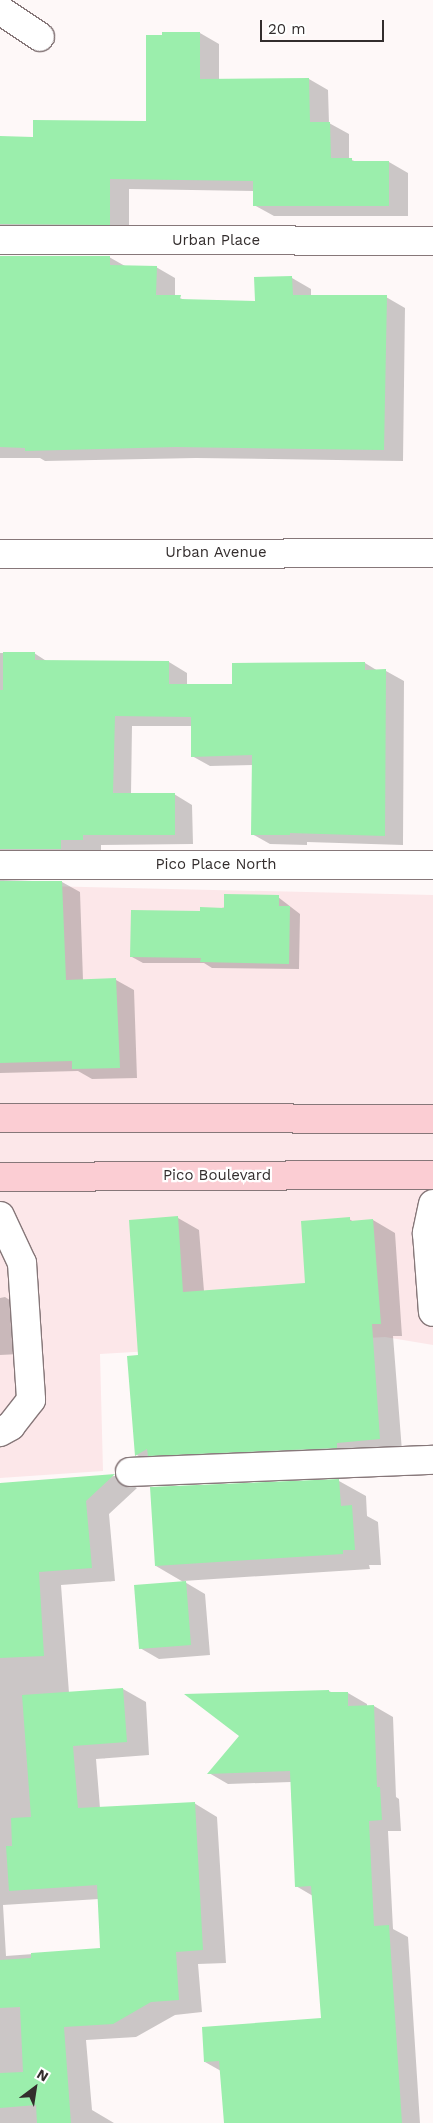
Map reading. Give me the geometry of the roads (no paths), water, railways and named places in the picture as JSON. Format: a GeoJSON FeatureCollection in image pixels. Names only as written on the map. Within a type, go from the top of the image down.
{"type":"FeatureCollection","features":[{"type":"Feature","properties":{"kind":"main road"},"geometry":{"type":"LineString","coordinates":[[0,1118],[433,1119]]}},
{"type":"Feature","properties":{"kind":"main road","name":"Pico Boulevard"},"geometry":{"type":"LineString","coordinates":[[0,1177],[433,1175]]}},
{"type":"Feature","properties":{"kind":"street"},"geometry":{"type":"LineString","coordinates":[[0,10],[40,37]]}},
{"type":"Feature","properties":{"kind":"street","name":"Urban Place"},"geometry":{"type":"LineString","coordinates":[[0,240],[433,241]]}},
{"type":"Feature","properties":{"kind":"street","name":"Urban Avenue"},"geometry":{"type":"LineString","coordinates":[[0,554],[433,553]]}},
{"type":"Feature","properties":{"kind":"street","name":"Pico Place North"},"geometry":{"type":"LineString","coordinates":[[0,865],[433,866]]}},
{"type":"Feature","properties":{"kind":"street"},"geometry":{"type":"LineString","coordinates":[[433,1204],[427,1233],[433,1312]]}},
{"type":"Feature","properties":{"kind":"street"},"geometry":{"type":"LineString","coordinates":[[0,1216],[22,1263],[31,1400],[11,1426],[0,1432]]}},
{"type":"Feature","properties":{"kind":"street"},"geometry":{"type":"LineString","coordinates":[[130,1472],[433,1460]]}}]}
